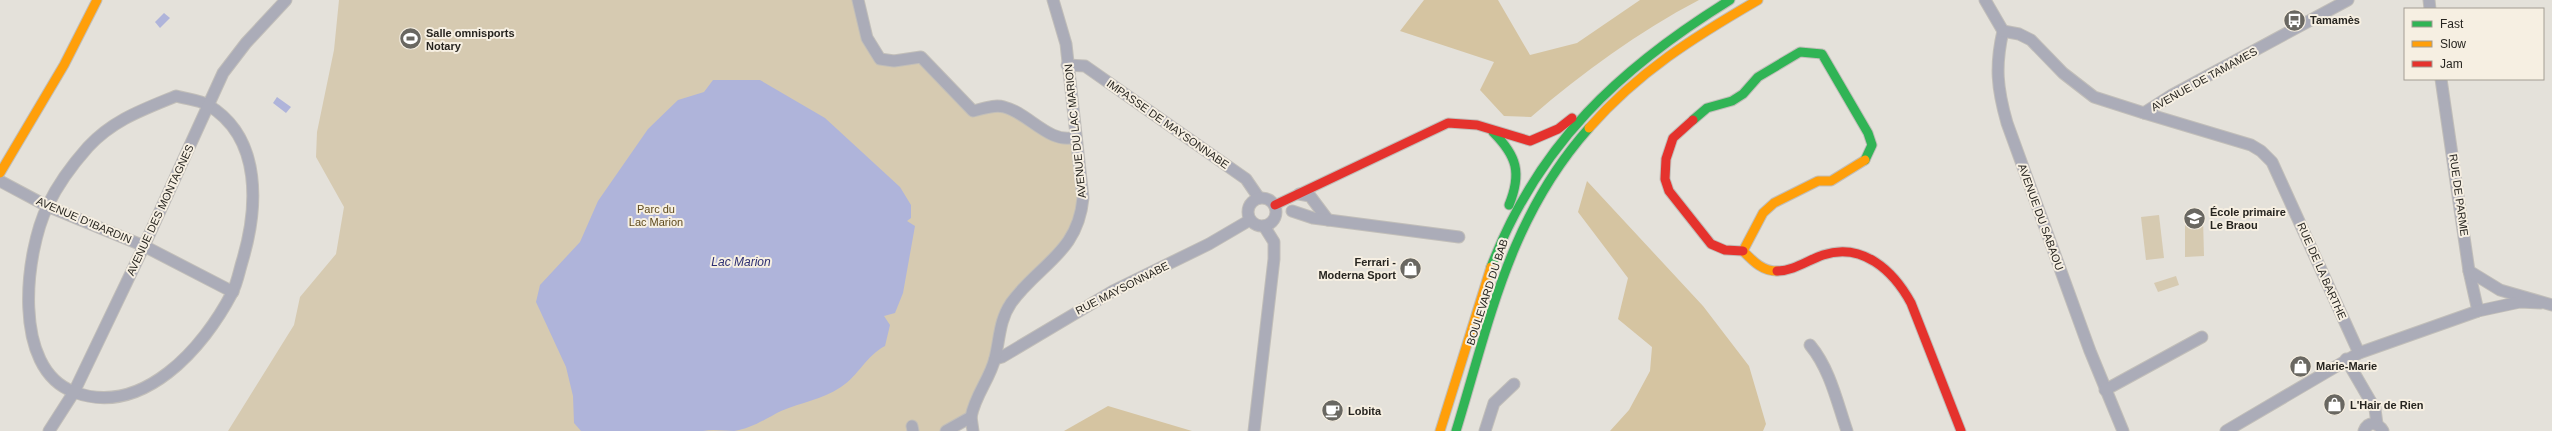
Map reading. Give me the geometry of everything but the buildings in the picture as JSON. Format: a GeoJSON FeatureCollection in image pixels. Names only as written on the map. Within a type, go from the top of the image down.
{"type":"FeatureCollection","features":[{"type":"Feature","properties":{"kind":"main road"},"geometry":{"type":"LineString","coordinates":[[0,173],[64,66],[97,0]]}},
{"type":"Feature","properties":{"kind":"main road","name":"BOULEVARD DU BAB"},"geometry":{"type":"LineString","coordinates":[[1440,431],[1482,288],[1504,234],[1538,171],[1583,112],[1640,59],[1670,37],[1730,0]]}},
{"type":"Feature","properties":{"kind":"main road","name":"BOULEVARD DU BAB"},"geometry":{"type":"LineString","coordinates":[[1456,431],[1508,260],[1522,228],[1542,191],[1568,153],[1594,120],[1634,82],[1681,46],[1758,0]]}},
{"type":"Feature","properties":{"kind":"main road"},"geometry":{"type":"LineString","coordinates":[[1743,251],[1763,213],[1774,203],[1818,181],[1831,181],[1865,162],[1870,154],[1872,145],[1868,133],[1822,54],[1800,52],[1758,76],[1742,94],[1732,101],[1707,108],[1673,138],[1666,159],[1665,179],[1669,191],[1712,244],[1725,250],[1743,251],[1753,264],[1765,270],[1779,272],[1794,269],[1840,251],[1854,251],[1871,258],[1905,292],[1961,431]]}},
{"type":"Feature","properties":{"kind":"main road"},"geometry":{"type":"LineString","coordinates":[[1276,210],[1299,194],[1448,123],[1477,125],[1530,141],[1558,129],[1568,120],[1583,112]]}},
{"type":"Feature","properties":{"kind":"main road"},"geometry":{"type":"LineString","coordinates":[[1482,288],[1498,228],[1513,197],[1518,177],[1515,160],[1507,145],[1493,131]]}},
{"type":"Feature","properties":{"kind":"main road"},"geometry":{"type":"LineString","coordinates":[[1276,210],[1292,211],[1310,196],[1322,183]]}},
{"type":"Feature","properties":{"kind":"street","name":"AVENUE DES MONTAGNES"},"geometry":{"type":"LineString","coordinates":[[49,431],[74,392],[144,246],[208,105],[228,67],[246,43],[286,0]]}},
{"type":"Feature","properties":{"kind":"street"},"geometry":{"type":"LineString","coordinates":[[858,0],[867,38],[880,58],[894,62],[921,57],[973,111],[992,106],[1004,107],[1057,137],[1069,139],[1076,137]]}},
{"type":"Feature","properties":{"kind":"street","name":"AVENUE DU LAC MARION"},"geometry":{"type":"LineString","coordinates":[[971,417],[973,404],[995,359],[1003,318],[1011,303],[1064,249],[1078,225],[1083,198],[1063,30],[1053,0]]}},
{"type":"Feature","properties":{"kind":"street"},"geometry":{"type":"LineString","coordinates":[[1984,0],[2003,31]]}},
{"type":"Feature","properties":{"kind":"street","name":"AVENUE DE TAMAMES"},"geometry":{"type":"LineString","coordinates":[[2003,31],[2019,34],[2031,40],[2063,73],[2094,97],[2144,113],[2172,95],[2348,0]]}},
{"type":"Feature","properties":{"kind":"street","name":"AVENUE DU SABAOU"},"geometry":{"type":"LineString","coordinates":[[2003,31],[1998,54],[1998,95],[2105,390],[2123,431]]}},
{"type":"Feature","properties":{"kind":"street","name":"IMPASSE DE MAYSONNABE"},"geometry":{"type":"LineString","coordinates":[[1067,65],[1085,66],[1246,179],[1259,198]]}},
{"type":"Feature","properties":{"kind":"street","name":"RUE DE PARME"},"geometry":{"type":"LineString","coordinates":[[2441,80],[2469,271],[2478,311]]}},
{"type":"Feature","properties":{"kind":"street"},"geometry":{"type":"LineString","coordinates":[[176,96],[208,105],[236,130],[251,162],[253,196],[248,243],[233,292],[208,333],[180,363],[150,385],[133,392],[104,398],[74,392],[56,380],[43,363],[34,344],[28,309],[33,246],[48,206],[66,174],[80,157],[121,119],[176,96]]}},
{"type":"Feature","properties":{"kind":"street","name":"RUE DE LA BARTHE"},"geometry":{"type":"LineString","coordinates":[[2144,113],[2251,145],[2261,151],[2272,162],[2359,353]]}},
{"type":"Feature","properties":{"kind":"street","name":"AVENUE D'IBARDIN"},"geometry":{"type":"LineString","coordinates":[[0,181],[48,206],[144,246],[233,292]]}},
{"type":"Feature","properties":{"kind":"street"},"geometry":{"type":"LineString","coordinates":[[1299,194],[1310,196],[1328,220]]}},
{"type":"Feature","properties":{"kind":"street"},"geometry":{"type":"LineString","coordinates":[[1259,198],[1269,199],[1276,210],[1270,224],[1264,226],[1256,225],[1250,220],[1249,206],[1259,198]]}},
{"type":"Feature","properties":{"kind":"street"},"geometry":{"type":"LineString","coordinates":[[1292,211],[1313,218],[1459,237]]}},
{"type":"Feature","properties":{"kind":"street","name":"RUE MAYSONNABE"},"geometry":{"type":"LineString","coordinates":[[995,359],[1002,357],[1113,291],[1209,244],[1250,220]]}},
{"type":"Feature","properties":{"kind":"street"},"geometry":{"type":"LineString","coordinates":[[1254,431],[1274,259],[1274,242],[1264,226]]}},
{"type":"Feature","properties":{"kind":"street"},"geometry":{"type":"LineString","coordinates":[[2469,271],[2500,290],[2546,304]]}},
{"type":"Feature","properties":{"kind":"street"},"geometry":{"type":"LineString","coordinates":[[2226,431],[2346,359],[2359,353],[2478,311],[2520,302],[2546,304]]}},
{"type":"Feature","properties":{"kind":"street"},"geometry":{"type":"LineString","coordinates":[[2105,390],[2202,337]]}},
{"type":"Feature","properties":{"kind":"street"},"geometry":{"type":"LineString","coordinates":[[1810,345],[1820,357],[1827,372],[1847,431]]}},
{"type":"Feature","properties":{"kind":"street"},"geometry":{"type":"LineString","coordinates":[[2346,359],[2375,409],[2380,428],[2368,425],[2364,431]]}},
{"type":"Feature","properties":{"kind":"street"},"geometry":{"type":"LineString","coordinates":[[1485,431],[1494,403],[1514,384]]}},
{"type":"Feature","properties":{"kind":"street"},"geometry":{"type":"LineString","coordinates":[[946,431],[971,417],[973,431]]}},
{"type":"Feature","properties":{"kind":"green space","name":"Parc du Lac Marion"},"geometry":{"type":"Polygon","coordinates":[[[339,0],[858,0],[880,59],[921,57],[973,111],[1004,107],[1057,137],[1076,137],[1083,198],[1078,225],[1011,303],[971,417],[946,431],[228,431],[294,325],[300,297],[336,254],[344,207],[316,157],[317,132],[334,50],[339,0]]]}},
{"type":"Feature","properties":{"kind":"green space"},"geometry":{"type":"Polygon","coordinates":[[[2185,214],[2203,218],[2204,256],[2185,257],[2185,214]]]}},
{"type":"Feature","properties":{"kind":"green space"},"geometry":{"type":"Polygon","coordinates":[[[2159,215],[2164,258],[2146,260],[2141,217],[2159,215]]]}},
{"type":"Feature","properties":{"kind":"green space"},"geometry":{"type":"Polygon","coordinates":[[[2176,276],[2179,285],[2158,292],[2154,283],[2176,276]]]}},
{"type":"Feature","properties":{"kind":"shaded area"},"geometry":{"type":"Polygon","coordinates":[[[1424,0],[1498,0],[1530,55],[1577,43],[1640,0],[1699,0],[1654,25],[1633,39],[1571,84],[1531,117],[1504,116],[1480,90],[1494,62],[1400,31],[1424,0]]]}},
{"type":"Feature","properties":{"kind":"shaded area"},"geometry":{"type":"Polygon","coordinates":[[[1587,181],[1703,306],[1749,366],[1766,424],[1763,431],[1610,431],[1629,410],[1650,371],[1652,347],[1618,319],[1628,278],[1578,212],[1587,181]]]}},
{"type":"Feature","properties":{"kind":"shaded area"},"geometry":{"type":"Polygon","coordinates":[[[1108,406],[1192,431],[1064,431],[1108,406]]]}},
{"type":"Feature","properties":{"kind":"water"},"geometry":{"type":"Polygon","coordinates":[[[164,13],[170,18],[160,28],[155,22],[164,13]]]}},
{"type":"Feature","properties":{"kind":"water","name":"Lac Marion"},"geometry":{"type":"Polygon","coordinates":[[[713,80],[760,80],[825,118],[900,187],[911,205],[911,218],[907,221],[915,226],[903,293],[895,313],[884,316],[890,325],[885,346],[873,355],[853,377],[841,387],[819,398],[781,411],[759,423],[740,430],[581,431],[574,423],[573,396],[566,367],[536,302],[540,285],[580,242],[598,201],[648,129],[678,100],[704,92],[713,80]]]}},
{"type":"Feature","properties":{"kind":"water"},"geometry":{"type":"Polygon","coordinates":[[[277,97],[291,107],[286,113],[273,103],[277,97]]]}},
{"type":"Feature","properties":{"kind":"traffic: fast"},"geometry":{"type":"LineString","coordinates":[[1491,267],[1510,223],[1533,183],[1558,146],[1587,113],[1618,82],[1653,53],[1690,26],[1730,0]]}},
{"type":"Feature","properties":{"kind":"traffic: fast"},"geometry":{"type":"LineString","coordinates":[[1693,120],[1707,108],[1732,101],[1743,94],[1758,77],[1800,52],[1822,54],[1868,133],[1872,145],[1865,160]]}},
{"type":"Feature","properties":{"kind":"traffic: fast"},"geometry":{"type":"LineString","coordinates":[[1456,431],[1492,310],[1505,272],[1521,234],[1539,198],[1562,162],[1589,128]]}},
{"type":"Feature","properties":{"kind":"traffic: fast"},"geometry":{"type":"LineString","coordinates":[[1493,132],[1507,149],[1515,166],[1515,183],[1509,205]]}},
{"type":"Feature","properties":{"kind":"traffic: slow"},"geometry":{"type":"LineString","coordinates":[[0,173],[64,65],[97,0]]}},
{"type":"Feature","properties":{"kind":"traffic: slow"},"geometry":{"type":"LineString","coordinates":[[1589,128],[1627,90],[1668,57],[1711,28],[1758,0]]}},
{"type":"Feature","properties":{"kind":"traffic: slow"},"geometry":{"type":"LineString","coordinates":[[1777,271],[1772,271],[1762,267],[1754,262],[1743,251],[1763,213],[1774,203],[1818,181],[1831,181],[1865,160]]}},
{"type":"Feature","properties":{"kind":"traffic: slow"},"geometry":{"type":"LineString","coordinates":[[1440,431],[1491,267]]}},
{"type":"Feature","properties":{"kind":"traffic: jam"},"geometry":{"type":"LineString","coordinates":[[1275,205],[1448,123],[1477,125],[1530,141],[1558,129],[1572,118]]}},
{"type":"Feature","properties":{"kind":"traffic: jam"},"geometry":{"type":"LineString","coordinates":[[1693,120],[1673,138],[1666,159],[1665,179],[1669,191],[1711,244],[1725,250],[1743,251]]}},
{"type":"Feature","properties":{"kind":"traffic: jam"},"geometry":{"type":"LineString","coordinates":[[1777,271],[1783,271],[1801,265],[1817,257],[1837,252],[1851,252],[1863,256],[1886,270],[1904,291],[1911,303],[1961,431]]}},
{"type":"Feature","properties":{"kind":"place","name":"Tamamès"},"geometry":{"type":"Point","coordinates":[2295,20]}},
{"type":"Feature","properties":{"kind":"place","name":"Salle omnisports Notary"},"geometry":{"type":"Point","coordinates":[410,39]}},
{"type":"Feature","properties":{"kind":"place","name":"École primaire Le Braou"},"geometry":{"type":"Point","coordinates":[2195,218]}},
{"type":"Feature","properties":{"kind":"place","name":"Ferrari - Moderna Sport"},"geometry":{"type":"Point","coordinates":[1411,268]}},
{"type":"Feature","properties":{"kind":"place","name":"Marie-Marie"},"geometry":{"type":"Point","coordinates":[2301,366]}},
{"type":"Feature","properties":{"kind":"place","name":"L'Hair de Rien"},"geometry":{"type":"Point","coordinates":[2334,405]}},
{"type":"Feature","properties":{"kind":"place","name":"Lobita"},"geometry":{"type":"Point","coordinates":[1333,411]}}]}
